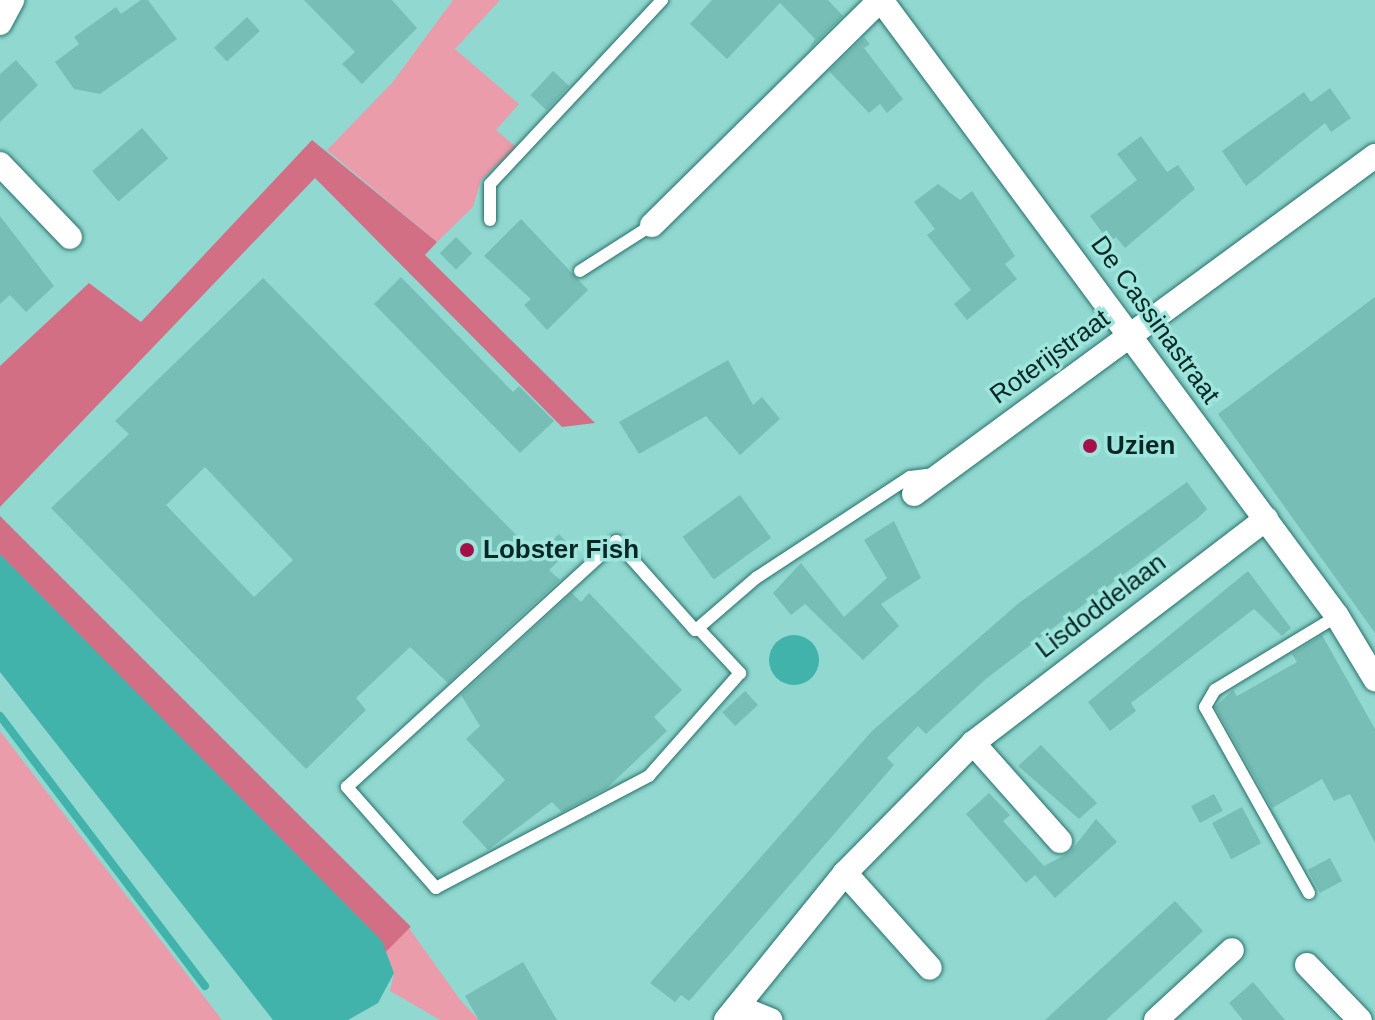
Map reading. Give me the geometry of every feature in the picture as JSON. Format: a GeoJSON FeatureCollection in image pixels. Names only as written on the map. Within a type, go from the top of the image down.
{"type":"FeatureCollection","features":[{"type":"Feature","properties":{"kind":"street"},"geometry":{"type":"LineString","coordinates":[[0,23],[12,0]]}},
{"type":"Feature","properties":{"kind":"street","name":"De Cassinastraat"},"geometry":{"type":"LineString","coordinates":[[652,225],[881,0],[1337,616],[1375,679]]}},
{"type":"Feature","properties":{"kind":"street","name":"Roterijstraat"},"geometry":{"type":"LineString","coordinates":[[914,494],[1375,156]]}},
{"type":"Feature","properties":{"kind":"street"},"geometry":{"type":"LineString","coordinates":[[0,164],[70,237]]}},
{"type":"Feature","properties":{"kind":"street","name":"Lisdoddelaan"},"geometry":{"type":"LineString","coordinates":[[732,1014],[845,873],[973,743],[1266,519]]}},
{"type":"Feature","properties":{"kind":"street"},"geometry":{"type":"LineString","coordinates":[[973,743],[1060,841]]}},
{"type":"Feature","properties":{"kind":"street"},"geometry":{"type":"LineString","coordinates":[[845,873],[930,968]]}},
{"type":"Feature","properties":{"kind":"street"},"geometry":{"type":"LineString","coordinates":[[1156,1020],[1232,950]]}},
{"type":"Feature","properties":{"kind":"street"},"geometry":{"type":"LineString","coordinates":[[1307,965],[1350,1017]]}},
{"type":"Feature","properties":{"kind":"street"},"geometry":{"type":"LineString","coordinates":[[732,1014],[770,1020]]}},
{"type":"Feature","properties":{"kind":"lane"},"geometry":{"type":"LineString","coordinates":[[490,220],[490,184],[662,0]]}},
{"type":"Feature","properties":{"kind":"lane"},"geometry":{"type":"LineString","coordinates":[[580,271],[652,225]]}},
{"type":"Feature","properties":{"kind":"lane"},"geometry":{"type":"LineString","coordinates":[[698,628],[756,578],[910,477],[940,473]]}},
{"type":"Feature","properties":{"kind":"lane"},"geometry":{"type":"LineString","coordinates":[[616,541],[698,628],[740,673],[649,776],[436,888],[347,787],[616,541]]}},
{"type":"Feature","properties":{"kind":"lane"},"geometry":{"type":"LineString","coordinates":[[1309,893],[1205,707],[1215,690],[1337,616]]}},
{"type":"Feature","properties":{"kind":"shaded area"},"geometry":{"type":"Polygon","coordinates":[[[453,0],[500,0],[455,49],[519,104],[496,130],[516,147],[481,180],[473,207],[437,242],[327,150],[392,83],[453,0]]]}},
{"type":"Feature","properties":{"kind":"shaded area"},"geometry":{"type":"Polygon","coordinates":[[[312,140],[437,242],[425,255],[595,423],[562,427],[315,178],[0,507],[0,366],[89,283],[141,322],[312,140]]]}},
{"type":"Feature","properties":{"kind":"shaded area"},"geometry":{"type":"Polygon","coordinates":[[[0,516],[411,927],[384,954],[0,570],[0,516]]]}},
{"type":"Feature","properties":{"kind":"shaded area"},"geometry":{"type":"Polygon","coordinates":[[[0,731],[222,1020],[0,1020],[0,731]]]}},
{"type":"Feature","properties":{"kind":"shaded area"},"geometry":{"type":"Polygon","coordinates":[[[409,928],[461,1001],[479,1020],[440,1020],[390,991],[394,973],[382,941],[409,928]]]}},
{"type":"Feature","properties":{"kind":"water"},"geometry":{"type":"Polygon","coordinates":[[[0,554],[382,941],[394,973],[378,1003],[348,1020],[273,1020],[0,672],[0,554]]]}},
{"type":"Feature","properties":{"kind":"water"},"geometry":{"type":"Polygon","coordinates":[[[794,635],[812,642],[819,660],[812,678],[794,685],[776,678],[769,660],[776,642],[794,635]]]}},
{"type":"Feature","properties":{"kind":"building"},"geometry":{"type":"Polygon","coordinates":[[[141,0],[148,0],[177,39],[100,94],[74,89],[55,62],[79,44],[74,37],[116,7],[121,14],[141,0]]]}},
{"type":"Feature","properties":{"kind":"building"},"geometry":{"type":"Polygon","coordinates":[[[304,0],[392,0],[417,28],[362,84],[342,64],[355,52],[304,0]]]}},
{"type":"Feature","properties":{"kind":"building"},"geometry":{"type":"Polygon","coordinates":[[[712,0],[828,0],[843,16],[809,49],[815,39],[780,3],[727,59],[690,24],[712,0]]]}},
{"type":"Feature","properties":{"kind":"building"},"geometry":{"type":"Polygon","coordinates":[[[247,17],[260,31],[227,62],[214,48],[247,17]]]}},
{"type":"Feature","properties":{"kind":"building"},"geometry":{"type":"Polygon","coordinates":[[[864,37],[870,44],[864,48],[903,99],[887,113],[880,104],[869,113],[829,71],[864,37]]]}},
{"type":"Feature","properties":{"kind":"building"},"geometry":{"type":"Polygon","coordinates":[[[16,60],[38,85],[0,122],[0,74],[16,60]]]}},
{"type":"Feature","properties":{"kind":"building"},"geometry":{"type":"Polygon","coordinates":[[[553,71],[569,86],[547,110],[530,95],[553,71]]]}},
{"type":"Feature","properties":{"kind":"building"},"geometry":{"type":"Polygon","coordinates":[[[1330,88],[1351,118],[1331,132],[1325,123],[1246,186],[1222,151],[1304,92],[1311,102],[1330,88]]]}},
{"type":"Feature","properties":{"kind":"building"},"geometry":{"type":"Polygon","coordinates":[[[142,128],[168,158],[118,201],[92,171],[142,128]]]}},
{"type":"Feature","properties":{"kind":"building"},"geometry":{"type":"Polygon","coordinates":[[[1141,136],[1167,172],[1178,165],[1195,189],[1125,248],[1116,237],[1109,242],[1090,216],[1137,180],[1117,154],[1141,136]]]}},
{"type":"Feature","properties":{"kind":"building"},"geometry":{"type":"Polygon","coordinates":[[[938,184],[960,200],[972,191],[1015,256],[1005,264],[1017,279],[967,320],[954,304],[971,290],[927,235],[935,229],[914,202],[938,184]]]}},
{"type":"Feature","properties":{"kind":"building"},"geometry":{"type":"Polygon","coordinates":[[[0,216],[54,286],[26,312],[10,295],[0,304],[0,216]]]}},
{"type":"Feature","properties":{"kind":"building"},"geometry":{"type":"Polygon","coordinates":[[[521,219],[588,290],[547,330],[524,305],[531,299],[484,256],[521,219]]]}},
{"type":"Feature","properties":{"kind":"building"},"geometry":{"type":"Polygon","coordinates":[[[456,237],[472,253],[456,270],[440,253],[456,237]]]}},
{"type":"Feature","properties":{"kind":"building"},"geometry":{"type":"Polygon","coordinates":[[[401,277],[513,392],[519,386],[554,421],[520,453],[374,304],[401,277]]]}},
{"type":"Feature","properties":{"kind":"building"},"geometry":{"type":"Polygon","coordinates":[[[263,278],[536,555],[559,534],[572,548],[549,570],[560,580],[448,683],[410,647],[356,698],[366,710],[306,769],[51,508],[129,434],[115,421],[263,278]],[[205,467],[166,505],[254,597],[293,560],[205,467]]]}},
{"type":"Feature","properties":{"kind":"building"},"geometry":{"type":"Polygon","coordinates":[[[1375,297],[1375,633],[1218,414],[1375,297]]]}},
{"type":"Feature","properties":{"kind":"building"},"geometry":{"type":"Polygon","coordinates":[[[728,360],[753,405],[762,397],[780,419],[740,455],[706,416],[639,454],[619,422],[728,360]]]}},
{"type":"Feature","properties":{"kind":"building"},"geometry":{"type":"Polygon","coordinates":[[[1187,482],[1207,509],[987,678],[926,734],[918,726],[887,758],[894,765],[689,1001],[681,995],[675,1002],[650,983],[872,731],[1019,603],[1187,482]]]}},
{"type":"Feature","properties":{"kind":"building"},"geometry":{"type":"Polygon","coordinates":[[[740,495],[771,538],[714,580],[683,537],[740,495]]]}},
{"type":"Feature","properties":{"kind":"building"},"geometry":{"type":"Polygon","coordinates":[[[894,521],[921,578],[881,604],[899,626],[863,660],[805,604],[791,615],[773,593],[801,563],[844,617],[887,578],[864,540],[894,521]]]}},
{"type":"Feature","properties":{"kind":"building"},"geometry":{"type":"Polygon","coordinates":[[[1248,571],[1291,628],[1282,636],[1254,609],[1131,703],[1136,711],[1110,731],[1088,702],[1248,571]]]}},
{"type":"Feature","properties":{"kind":"building"},"geometry":{"type":"Polygon","coordinates":[[[572,593],[581,602],[589,593],[682,690],[654,717],[667,731],[607,788],[562,812],[552,802],[488,850],[462,822],[505,780],[466,739],[480,726],[461,695],[572,593]]]}},
{"type":"Feature","properties":{"kind":"building"},"geometry":{"type":"Polygon","coordinates":[[[1322,635],[1375,729],[1375,843],[1350,794],[1334,801],[1322,779],[1272,808],[1215,707],[1233,690],[1237,696],[1297,662],[1292,654],[1322,635]]]}},
{"type":"Feature","properties":{"kind":"building"},"geometry":{"type":"Polygon","coordinates":[[[745,691],[758,705],[735,726],[722,712],[745,691]]]}},
{"type":"Feature","properties":{"kind":"building"},"geometry":{"type":"Polygon","coordinates":[[[1041,745],[1097,803],[1079,819],[1018,766],[1041,745]]]}},
{"type":"Feature","properties":{"kind":"building"},"geometry":{"type":"Polygon","coordinates":[[[989,793],[1010,815],[1003,821],[1044,866],[1070,852],[1096,819],[1117,842],[1055,898],[1035,875],[1026,883],[966,814],[989,793]]]}},
{"type":"Feature","properties":{"kind":"building"},"geometry":{"type":"Polygon","coordinates":[[[1214,794],[1223,811],[1200,823],[1191,806],[1214,794]]]}},
{"type":"Feature","properties":{"kind":"building"},"geometry":{"type":"Polygon","coordinates":[[[1242,807],[1261,843],[1231,859],[1212,823],[1242,807]]]}},
{"type":"Feature","properties":{"kind":"building"},"geometry":{"type":"Polygon","coordinates":[[[1330,858],[1342,881],[1320,893],[1308,870],[1330,858]]]}},
{"type":"Feature","properties":{"kind":"building"},"geometry":{"type":"Polygon","coordinates":[[[1175,901],[1203,931],[1161,970],[1106,1020],[1045,1020],[1175,901]]]}},
{"type":"Feature","properties":{"kind":"building"},"geometry":{"type":"Polygon","coordinates":[[[523,962],[557,1020],[479,1020],[465,996],[523,962]]]}},
{"type":"Feature","properties":{"kind":"building"},"geometry":{"type":"Polygon","coordinates":[[[1253,982],[1285,1020],[1243,1020],[1229,1003],[1253,982]]]}},
{"type":"Feature","properties":{"kind":"waterway"},"geometry":{"type":"LineString","coordinates":[[0,716],[205,986]]}},
{"type":"Feature","properties":{"kind":"place","name":"Uzien"},"geometry":{"type":"Point","coordinates":[1090,446]}},
{"type":"Feature","properties":{"kind":"place","name":"Lobster Fish"},"geometry":{"type":"Point","coordinates":[467,550]}}]}
